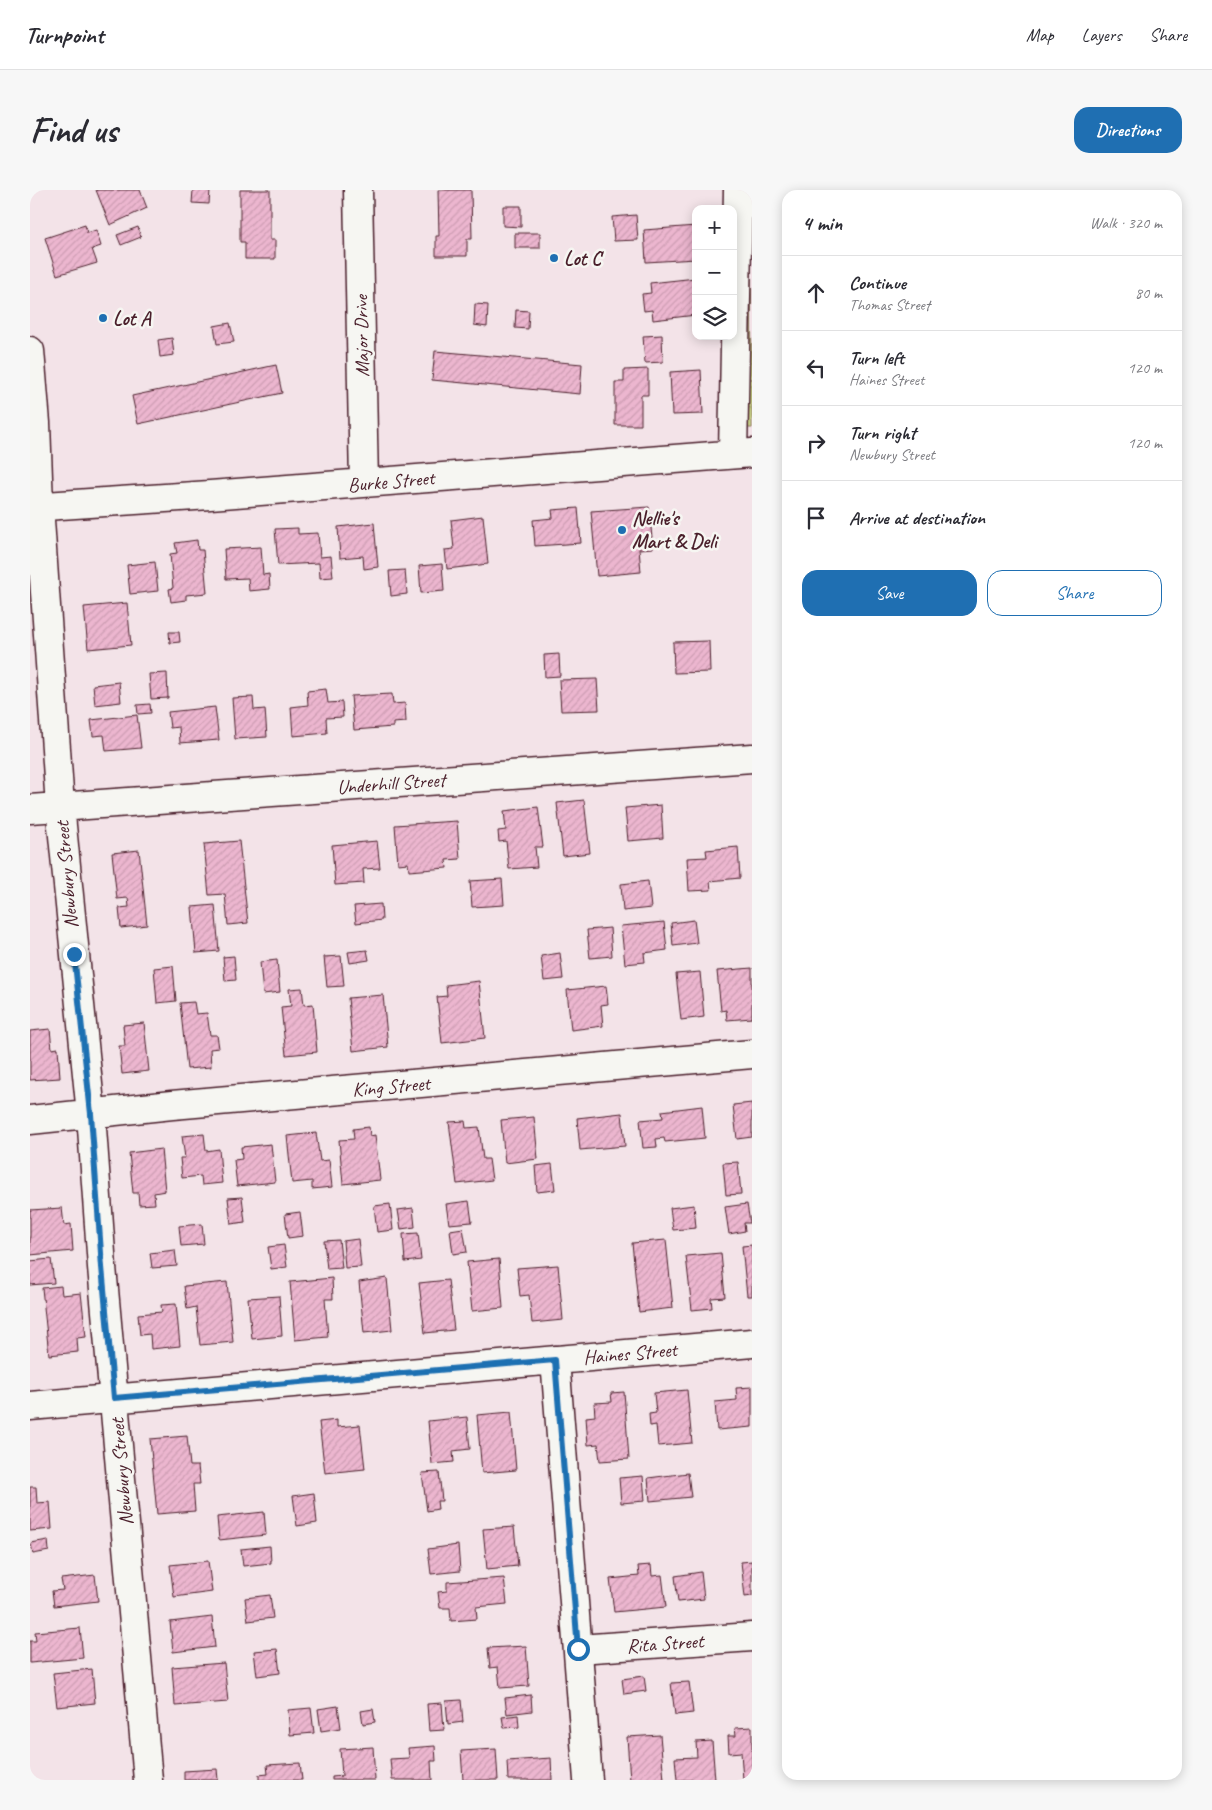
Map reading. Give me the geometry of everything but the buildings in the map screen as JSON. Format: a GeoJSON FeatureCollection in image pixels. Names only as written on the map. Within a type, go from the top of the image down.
{"type":"FeatureCollection","features":[{"type":"Feature","properties":{"kind":"street","name":"Major Drive"},"geometry":{"type":"LineString","coordinates":[[358,190],[364,483]]}},
{"type":"Feature","properties":{"kind":"street"},"geometry":{"type":"LineString","coordinates":[[738,190],[742,453]]}},
{"type":"Feature","properties":{"kind":"street"},"geometry":{"type":"LineString","coordinates":[[30,351],[36,423],[34,507]]}},
{"type":"Feature","properties":{"kind":"street","name":"Burke Street"},"geometry":{"type":"LineString","coordinates":[[34,507],[192,497],[742,453]]}},
{"type":"Feature","properties":{"kind":"street","name":"Newbury Street"},"geometry":{"type":"LineString","coordinates":[[34,507],[60,806],[91,1114],[102,1267],[148,1780]]}},
{"type":"Feature","properties":{"kind":"street","name":"Underhill Street"},"geometry":{"type":"LineString","coordinates":[[30,809],[752,758]]}},
{"type":"Feature","properties":{"kind":"street","name":"King Street"},"geometry":{"type":"LineString","coordinates":[[30,1120],[172,1105],[752,1054]]}},
{"type":"Feature","properties":{"kind":"street","name":"Haines Street"},"geometry":{"type":"LineString","coordinates":[[30,1406],[752,1343]]}},
{"type":"Feature","properties":{"kind":"street"},"geometry":{"type":"LineString","coordinates":[[555,1360],[588,1780]]}},
{"type":"Feature","properties":{"kind":"street","name":"Rita Street"},"geometry":{"type":"LineString","coordinates":[[578,1649],[752,1637]]}},
{"type":"Feature","properties":{"kind":"green space"},"geometry":{"type":"Polygon","coordinates":[[[751,190],[752,428],[747,428],[751,190]]]}},
{"type":"Feature","properties":{"kind":"place","name":"Lot C"},"geometry":{"type":"Point","coordinates":[554,258]}},
{"type":"Feature","properties":{"kind":"place","name":"Lot A"},"geometry":{"type":"Point","coordinates":[103,318]}},
{"type":"Feature","properties":{"kind":"place","name":"Nellie's Mart & Deli"},"geometry":{"type":"Point","coordinates":[622,530]}},
{"type":"Feature","properties":{"kind":"route"},"geometry":{"type":"LineString","coordinates":[[74,954],[91,1114],[114,1398],[555,1360],[578,1649]]}}]}
